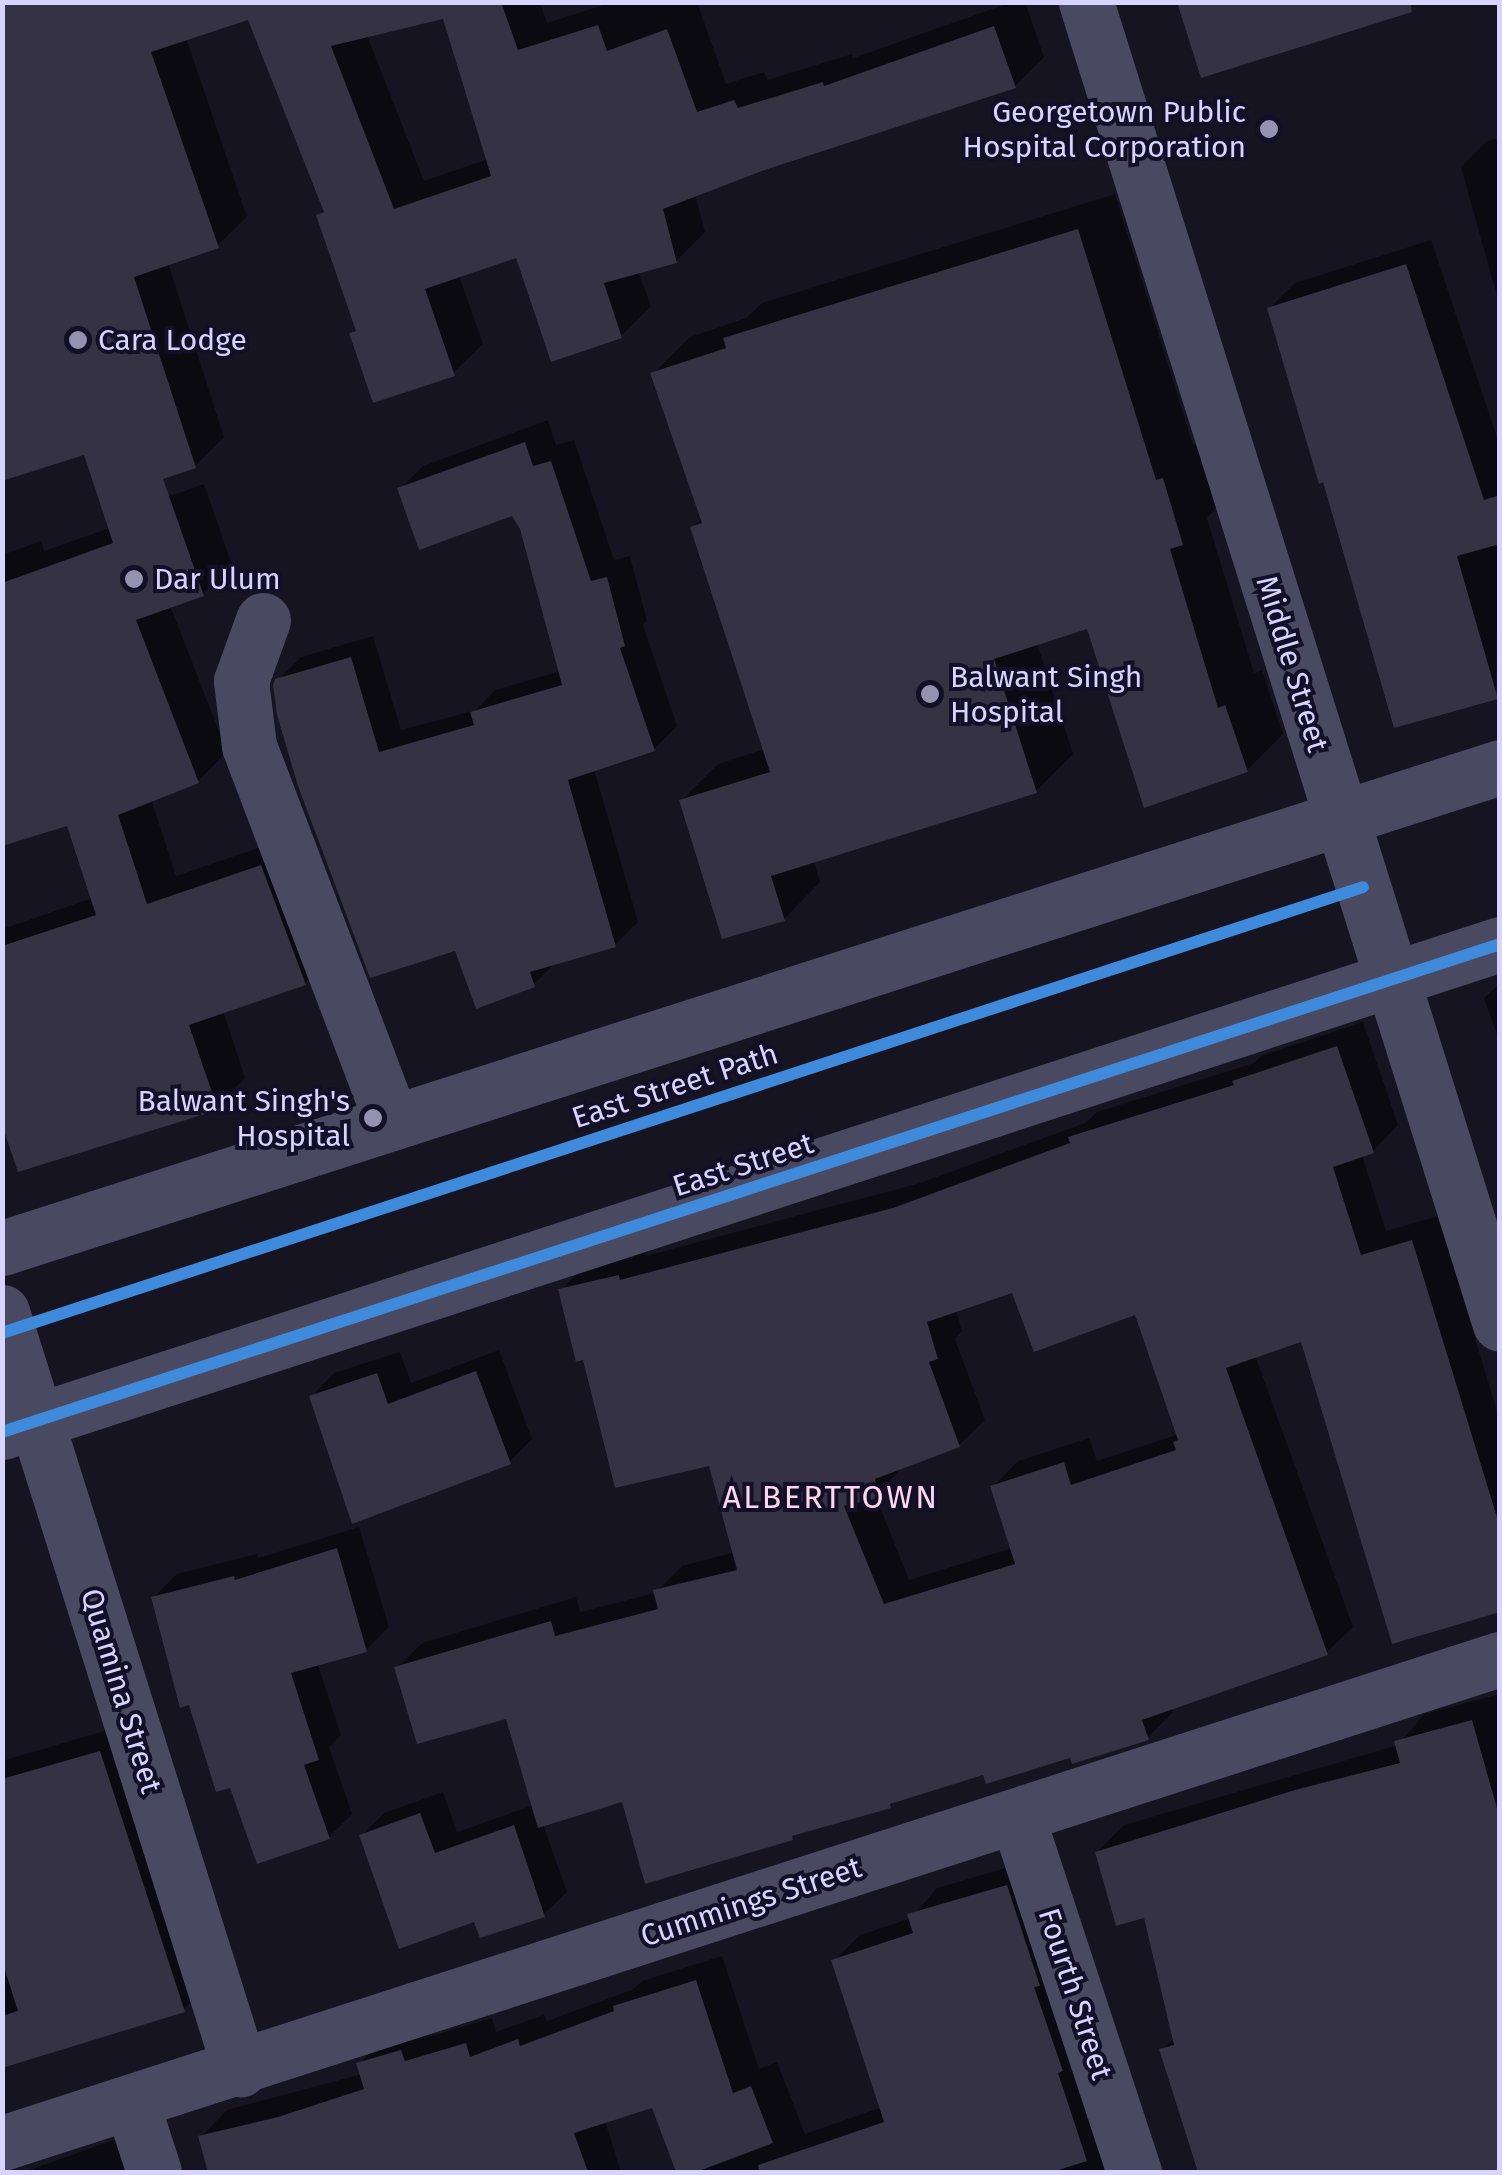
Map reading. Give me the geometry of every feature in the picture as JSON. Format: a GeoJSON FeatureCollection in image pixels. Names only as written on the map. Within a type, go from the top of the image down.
{"type":"FeatureCollection","features":[{"type":"Feature","properties":{"kind":"street","name":"Middle Street"},"geometry":{"type":"LineString","coordinates":[[1086,2],[1500,1324]]}},
{"type":"Feature","properties":{"kind":"street"},"geometry":{"type":"LineString","coordinates":[[262,620],[241,681],[249,746],[392,1123]]}},
{"type":"Feature","properties":{"kind":"street"},"geometry":{"type":"LineString","coordinates":[[2,1248],[1500,767]]}},
{"type":"Feature","properties":{"kind":"street","name":"East Street"},"geometry":{"type":"LineString","coordinates":[[20,1427],[1500,944]]}},
{"type":"Feature","properties":{"kind":"street","name":"Quamina Street"},"geometry":{"type":"LineString","coordinates":[[2,1312],[20,1427],[240,2069]]}},
{"type":"Feature","properties":{"kind":"street","name":"Cummings Street"},"geometry":{"type":"LineString","coordinates":[[2,2143],[1500,1659]]}},
{"type":"Feature","properties":{"kind":"street","name":"Fourth Street"},"geometry":{"type":"LineString","coordinates":[[1017,1816],[1134,2172]]}},
{"type":"Feature","properties":{"kind":"street"},"geometry":{"type":"LineString","coordinates":[[132,2104],[154,2172]]}},
{"type":"Feature","properties":{"kind":"building"},"geometry":{"type":"Polygon","coordinates":[[[2,2],[501,2],[518,50],[598,25],[607,51],[667,29],[697,112],[734,100],[738,108],[823,82],[824,86],[994,26],[1016,88],[762,171],[663,209],[677,263],[604,283],[622,338],[551,362],[516,258],[425,289],[455,376],[373,403],[349,333],[356,331],[316,215],[324,212],[248,20],[151,52],[219,248],[134,277],[196,468],[163,479],[204,596],[136,620],[199,783],[118,815],[147,904],[261,865],[306,985],[189,1025],[218,1110],[18,1172],[2,1125],[2,946],[96,915],[67,826],[2,846],[2,583],[113,543],[84,455],[2,481],[2,2]],[[443,19],[331,46],[394,209],[491,176],[443,19]]]}},
{"type":"Feature","properties":{"kind":"building"},"geometry":{"type":"Polygon","coordinates":[[[1177,2],[1410,2],[1412,12],[1201,78],[1177,2]]]}},
{"type":"Feature","properties":{"kind":"building"},"geometry":{"type":"Polygon","coordinates":[[[1078,229],[1156,480],[1163,478],[1183,545],[1170,549],[1218,708],[1225,705],[1248,772],[1144,808],[1087,629],[994,659],[1037,793],[771,876],[785,921],[722,939],[679,800],[770,772],[690,527],[702,523],[650,373],[726,348],[723,338],[1078,229]]]}},
{"type":"Feature","properties":{"kind":"building"},"geometry":{"type":"Polygon","coordinates":[[[1406,264],[1484,500],[1500,495],[1500,544],[1457,556],[1498,699],[1394,728],[1323,482],[1319,484],[1267,308],[1406,264]]]}},
{"type":"Feature","properties":{"kind":"building"},"geometry":{"type":"Polygon","coordinates":[[[525,442],[533,466],[551,461],[591,581],[607,577],[625,646],[620,648],[655,751],[568,780],[616,947],[530,972],[535,987],[476,1009],[455,951],[370,978],[298,786],[277,715],[273,685],[275,679],[351,657],[379,752],[474,725],[470,712],[562,685],[520,529],[512,516],[419,550],[397,488],[525,442]]]}},
{"type":"Feature","properties":{"kind":"building"},"geometry":{"type":"Polygon","coordinates":[[[1337,1046],[1374,1153],[1333,1167],[1361,1255],[1412,1240],[1500,1527],[1500,1612],[1392,1644],[1301,1342],[1226,1368],[1328,1655],[1142,1720],[1149,1740],[1072,1764],[1070,1758],[986,1784],[983,1775],[890,1804],[891,1808],[792,1836],[793,1840],[645,1884],[622,1802],[538,1828],[506,1719],[417,1744],[394,1667],[551,1621],[555,1636],[658,1609],[653,1590],[737,1570],[709,1466],[615,1488],[583,1360],[576,1362],[558,1289],[619,1275],[620,1280],[893,1208],[1070,1143],[1068,1137],[1234,1085],[1232,1081],[1337,1046]],[[1012,1293],[927,1322],[938,1359],[929,1362],[960,1447],[875,1479],[879,1498],[844,1506],[884,1604],[1015,1564],[990,1486],[1064,1462],[1071,1485],[1176,1450],[1173,1442],[1178,1440],[1135,1315],[1034,1352],[1012,1293]]]}},
{"type":"Feature","properties":{"kind":"building"},"geometry":{"type":"Polygon","coordinates":[[[476,1371],[511,1464],[352,1524],[309,1396],[377,1373],[388,1404],[476,1371]]]}},
{"type":"Feature","properties":{"kind":"building"},"geometry":{"type":"Polygon","coordinates":[[[337,1548],[367,1652],[291,1673],[319,1760],[304,1765],[330,1839],[257,1864],[230,1788],[216,1792],[189,1705],[180,1708],[151,1597],[234,1576],[235,1580],[337,1548]]]}},
{"type":"Feature","properties":{"kind":"building"},"geometry":{"type":"Polygon","coordinates":[[[1472,1720],[1500,1819],[1500,2172],[1198,2172],[1159,2049],[1174,2045],[1144,1918],[1116,1926],[1095,1852],[1295,1790],[1400,1763],[1394,1741],[1472,1720]]]}},
{"type":"Feature","properties":{"kind":"building"},"geometry":{"type":"Polygon","coordinates":[[[100,1751],[185,2012],[2,2068],[2,2016],[18,2011],[2,1961],[2,1779],[100,1751]]]}},
{"type":"Feature","properties":{"kind":"building"},"geometry":{"type":"Polygon","coordinates":[[[420,1813],[435,1853],[514,1825],[545,1917],[480,1938],[474,1922],[399,1949],[359,1835],[420,1813]]]}},
{"type":"Feature","properties":{"kind":"building"},"geometry":{"type":"Polygon","coordinates":[[[1007,1885],[1040,1986],[1034,1987],[1063,2071],[1058,2073],[1087,2161],[1052,2172],[759,2172],[758,2165],[884,2122],[831,1960],[913,1933],[907,1914],[1007,1885]]]}},
{"type":"Feature","properties":{"kind":"building"},"geometry":{"type":"Polygon","coordinates":[[[696,1980],[733,2093],[751,2086],[773,2143],[696,2172],[676,2172],[652,2108],[574,2133],[588,2172],[208,2172],[198,2136],[278,2117],[364,2089],[356,2063],[401,2050],[405,2061],[466,2043],[470,2057],[518,2039],[520,2046],[614,2011],[613,2006],[696,1980]]]}},
{"type":"Feature","properties":{"kind":"cycle path","name":"East Street Path"},"geometry":{"type":"LineString","coordinates":[[2,1333],[1363,887]]}},
{"type":"Feature","properties":{"kind":"cycle path"},"geometry":{"type":"LineString","coordinates":[[2,1432],[1500,944]]}},
{"type":"Feature","properties":{"kind":"place","name":"Georgetown Public Hospital Corporation"},"geometry":{"type":"Point","coordinates":[1269,129]}},
{"type":"Feature","properties":{"kind":"place","name":"Cara Lodge"},"geometry":{"type":"Point","coordinates":[78,340]}},
{"type":"Feature","properties":{"kind":"place","name":"Dar Ulum"},"geometry":{"type":"Point","coordinates":[134,579]}},
{"type":"Feature","properties":{"kind":"place","name":"Balwant Singh Hospital"},"geometry":{"type":"Point","coordinates":[930,694]}},
{"type":"Feature","properties":{"kind":"place","name":"Balwant Singh's Hospital"},"geometry":{"type":"Point","coordinates":[373,1118]}},
{"type":"Feature","properties":{"kind":"district","name":"ALBERTTOWN"},"geometry":{"type":"Point","coordinates":[831,1497]}}]}
